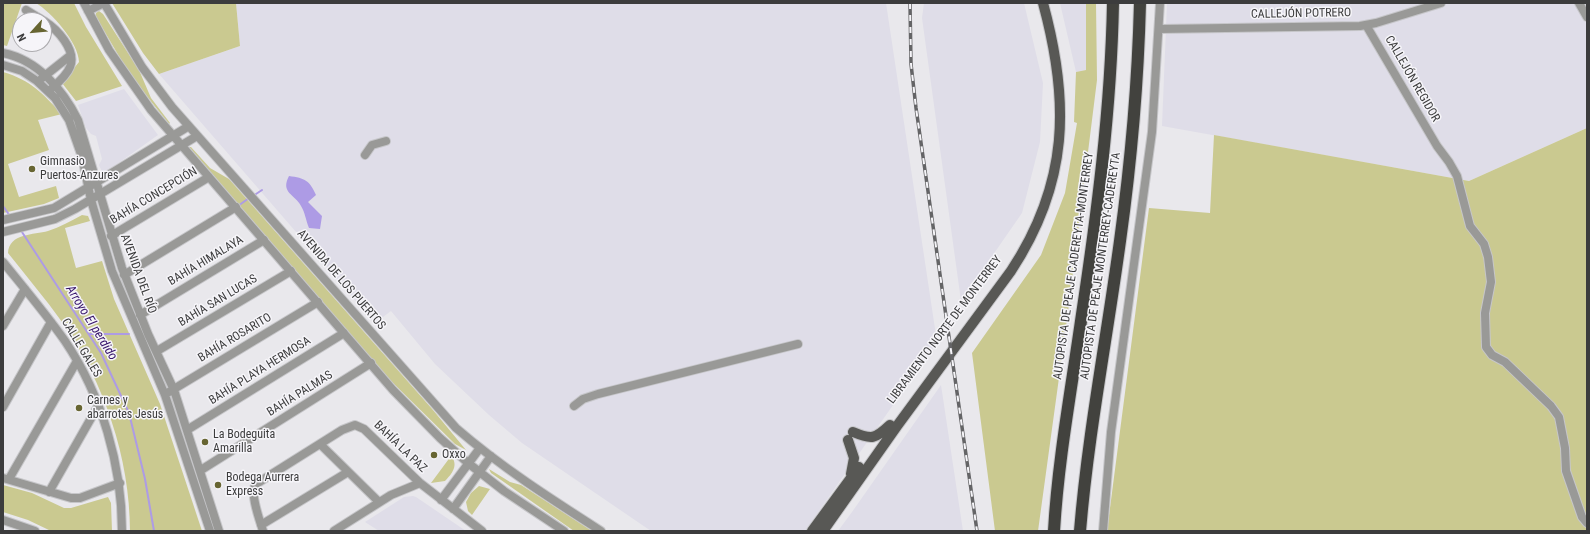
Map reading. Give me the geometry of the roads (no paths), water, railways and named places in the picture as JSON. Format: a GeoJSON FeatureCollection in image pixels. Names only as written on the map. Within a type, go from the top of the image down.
{"type":"FeatureCollection","features":[{"type":"Feature","properties":{"kind":"highway","name":"AUTOPISTA DE PEAJE CADEREYTA-MONTERREY"},"geometry":{"type":"LineString","coordinates":[[1054,531],[1062,456],[1102,166],[1109,88],[1113,3]]}},
{"type":"Feature","properties":{"kind":"highway","name":"AUTOPISTA DE PEAJE MONTERREY-CADEREYTA"},"geometry":{"type":"LineString","coordinates":[[1080,531],[1085,478],[1120,240],[1128,173],[1137,71],[1140,3]]}},
{"type":"Feature","properties":{"kind":"main road","name":"LIBRAMIENTO NORTE DE MONTERREY"},"geometry":{"type":"LineString","coordinates":[[823,531],[1024,252],[1040,219],[1051,186],[1058,156],[1061,133],[1060,85],[1043,3]]}},
{"type":"Feature","properties":{"kind":"main road","name":"LIBRAMIENTO NORTE DE MONTERREY"},"geometry":{"type":"LineString","coordinates":[[812,531],[1015,259],[1030,232],[1042,201],[1052,164],[1057,132],[1060,126]]}},
{"type":"Feature","properties":{"kind":"main road"},"geometry":{"type":"LineString","coordinates":[[848,481],[854,458],[851,436],[872,438],[878,436],[890,425]]}},
{"type":"Feature","properties":{"kind":"street"},"geometry":{"type":"LineString","coordinates":[[84,3],[129,81],[173,136],[422,421],[468,463],[504,491],[564,531]]}},
{"type":"Feature","properties":{"kind":"street"},"geometry":{"type":"LineString","coordinates":[[88,11],[104,3]]}},
{"type":"Feature","properties":{"kind":"street","name":"AVENIDA DE LOS PUERTOS"},"geometry":{"type":"LineString","coordinates":[[104,3],[154,84],[197,136],[456,428],[491,456],[601,531]]}},
{"type":"Feature","properties":{"kind":"street"},"geometry":{"type":"LineString","coordinates":[[1103,531],[1111,432],[1149,161],[1160,3]]}},
{"type":"Feature","properties":{"kind":"street","name":"CALLEJÓN POTRERO"},"geometry":{"type":"LineString","coordinates":[[1159,29],[1366,25],[1441,3]]}},
{"type":"Feature","properties":{"kind":"street"},"geometry":{"type":"LineString","coordinates":[[1579,3],[1587,18]]}},
{"type":"Feature","properties":{"kind":"street","name":"CALLEJÓN REGIDOR"},"geometry":{"type":"LineString","coordinates":[[1366,25],[1437,146],[1457,176],[1470,226],[1484,244],[1488,257],[1491,282],[1485,313],[1486,348],[1492,356],[1505,362],[1551,406],[1559,417],[1565,448],[1566,471],[1582,516],[1587,523]]}},
{"type":"Feature","properties":{"kind":"street"},"geometry":{"type":"LineString","coordinates":[[48,91],[70,68],[72,62],[67,45],[59,34],[52,28]]}},
{"type":"Feature","properties":{"kind":"street","name":"AVENIDA DEL RÍO"},"geometry":{"type":"LineString","coordinates":[[3,53],[25,61],[46,75],[67,99],[78,120],[84,135],[99,196],[123,271],[140,315],[174,390],[220,531]]}},
{"type":"Feature","properties":{"kind":"street"},"geometry":{"type":"LineString","coordinates":[[37,81],[71,55]]}},
{"type":"Feature","properties":{"kind":"street","name":"AVENIDA DEL RÍO"},"geometry":{"type":"LineString","coordinates":[[3,65],[22,71],[37,81],[59,104],[69,120],[78,142],[91,200],[112,272],[165,395],[210,531]]}},
{"type":"Feature","properties":{"kind":"street"},"geometry":{"type":"LineString","coordinates":[[59,104],[67,99]]}},
{"type":"Feature","properties":{"kind":"street"},"geometry":{"type":"LineString","coordinates":[[3,220],[54,208],[189,126]]}},
{"type":"Feature","properties":{"kind":"street"},"geometry":{"type":"LineString","coordinates":[[4,231],[55,219],[99,196],[197,136]]}},
{"type":"Feature","properties":{"kind":"street"},"geometry":{"type":"LineString","coordinates":[[365,155],[372,145],[386,141]]}},
{"type":"Feature","properties":{"kind":"street","name":"BAHÍA CONCEPCIÓN"},"geometry":{"type":"LineString","coordinates":[[111,236],[209,177]]}},
{"type":"Feature","properties":{"kind":"street"},"geometry":{"type":"LineString","coordinates":[[112,272],[123,271],[236,207]]}},
{"type":"Feature","properties":{"kind":"street"},"geometry":{"type":"LineString","coordinates":[[25,216],[28,226]]}},
{"type":"Feature","properties":{"kind":"street","name":"BAHÍA HIMALAYA"},"geometry":{"type":"LineString","coordinates":[[140,315],[264,240]]}},
{"type":"Feature","properties":{"kind":"street","name":"CALLE GALES"},"geometry":{"type":"LineString","coordinates":[[3,262],[51,322],[77,361],[98,406],[120,483],[122,500],[122,531]]}},
{"type":"Feature","properties":{"kind":"street","name":"BAHÍA SAN LUCAS"},"geometry":{"type":"LineString","coordinates":[[157,351],[292,271]]}},
{"type":"Feature","properties":{"kind":"street"},"geometry":{"type":"LineString","coordinates":[[3,326],[25,289]]}},
{"type":"Feature","properties":{"kind":"street","name":"BAHÍA ROSARITO"},"geometry":{"type":"LineString","coordinates":[[165,395],[318,302]]}},
{"type":"Feature","properties":{"kind":"street"},"geometry":{"type":"LineString","coordinates":[[3,407],[51,322]]}},
{"type":"Feature","properties":{"kind":"street","name":"BAHÍA PLAYA HERMOSA"},"geometry":{"type":"LineString","coordinates":[[187,430],[344,333]]}},
{"type":"Feature","properties":{"kind":"street"},"geometry":{"type":"LineString","coordinates":[[574,406],[583,399],[598,394],[798,344]]}},
{"type":"Feature","properties":{"kind":"street"},"geometry":{"type":"LineString","coordinates":[[77,361],[6,478],[71,498],[80,498],[120,483]]}},
{"type":"Feature","properties":{"kind":"street","name":"BAHÍA PALMAS"},"geometry":{"type":"LineString","coordinates":[[200,470],[371,364]]}},
{"type":"Feature","properties":{"kind":"street"},"geometry":{"type":"LineString","coordinates":[[49,492],[98,406]]}},
{"type":"Feature","properties":{"kind":"street","name":"BAHÍA LA PAZ"},"geometry":{"type":"LineString","coordinates":[[262,528],[253,494],[253,486],[260,479],[349,426],[355,424],[372,435],[420,483],[482,531]]}},
{"type":"Feature","properties":{"kind":"street"},"geometry":{"type":"LineString","coordinates":[[320,444],[379,502]]}},
{"type":"Feature","properties":{"kind":"street"},"geometry":{"type":"LineString","coordinates":[[441,500],[480,448]]}},
{"type":"Feature","properties":{"kind":"street"},"geometry":{"type":"LineString","coordinates":[[453,509],[491,456]]}},
{"type":"Feature","properties":{"kind":"street"},"geometry":{"type":"LineString","coordinates":[[262,528],[348,472]]}},
{"type":"Feature","properties":{"kind":"street"},"geometry":{"type":"LineString","coordinates":[[334,531],[379,502],[405,488],[420,483]]}},
{"type":"Feature","properties":{"kind":"street"},"geometry":{"type":"LineString","coordinates":[[3,520],[35,531]]}},
{"type":"Feature","properties":{"kind":"waterway"},"geometry":{"type":"LineString","coordinates":[[253,196],[262,190]]}},
{"type":"Feature","properties":{"kind":"waterway"},"geometry":{"type":"LineString","coordinates":[[238,206],[249,198]]}},
{"type":"Feature","properties":{"kind":"waterway","name":"Arroyo El perdido"},"geometry":{"type":"LineString","coordinates":[[3,206],[10,216]]}},
{"type":"Feature","properties":{"kind":"waterway","name":"Arroyo El perdido"},"geometry":{"type":"LineString","coordinates":[[20,229],[101,353],[129,413],[145,479],[154,531]]}},
{"type":"Feature","properties":{"kind":"waterway"},"geometry":{"type":"LineString","coordinates":[[89,334],[129,334]]}},
{"type":"Feature","properties":{"kind":"railway"},"geometry":{"type":"LineString","coordinates":[[910,3],[911,64],[916,108],[977,531]]}},
{"type":"Feature","properties":{"kind":"place","name":"Gimnasio Puertos-Anzures"},"geometry":{"type":"Point","coordinates":[32,169]}},
{"type":"Feature","properties":{"kind":"place","name":"Carnes y abarrotes Jesús"},"geometry":{"type":"Point","coordinates":[79,408]}},
{"type":"Feature","properties":{"kind":"place","name":"La Bodeguita Amarilla"},"geometry":{"type":"Point","coordinates":[205,442]}},
{"type":"Feature","properties":{"kind":"place","name":"Oxxo"},"geometry":{"type":"Point","coordinates":[434,455]}},
{"type":"Feature","properties":{"kind":"place","name":"Bodega Aurrera Express"},"geometry":{"type":"Point","coordinates":[218,485]}}]}
